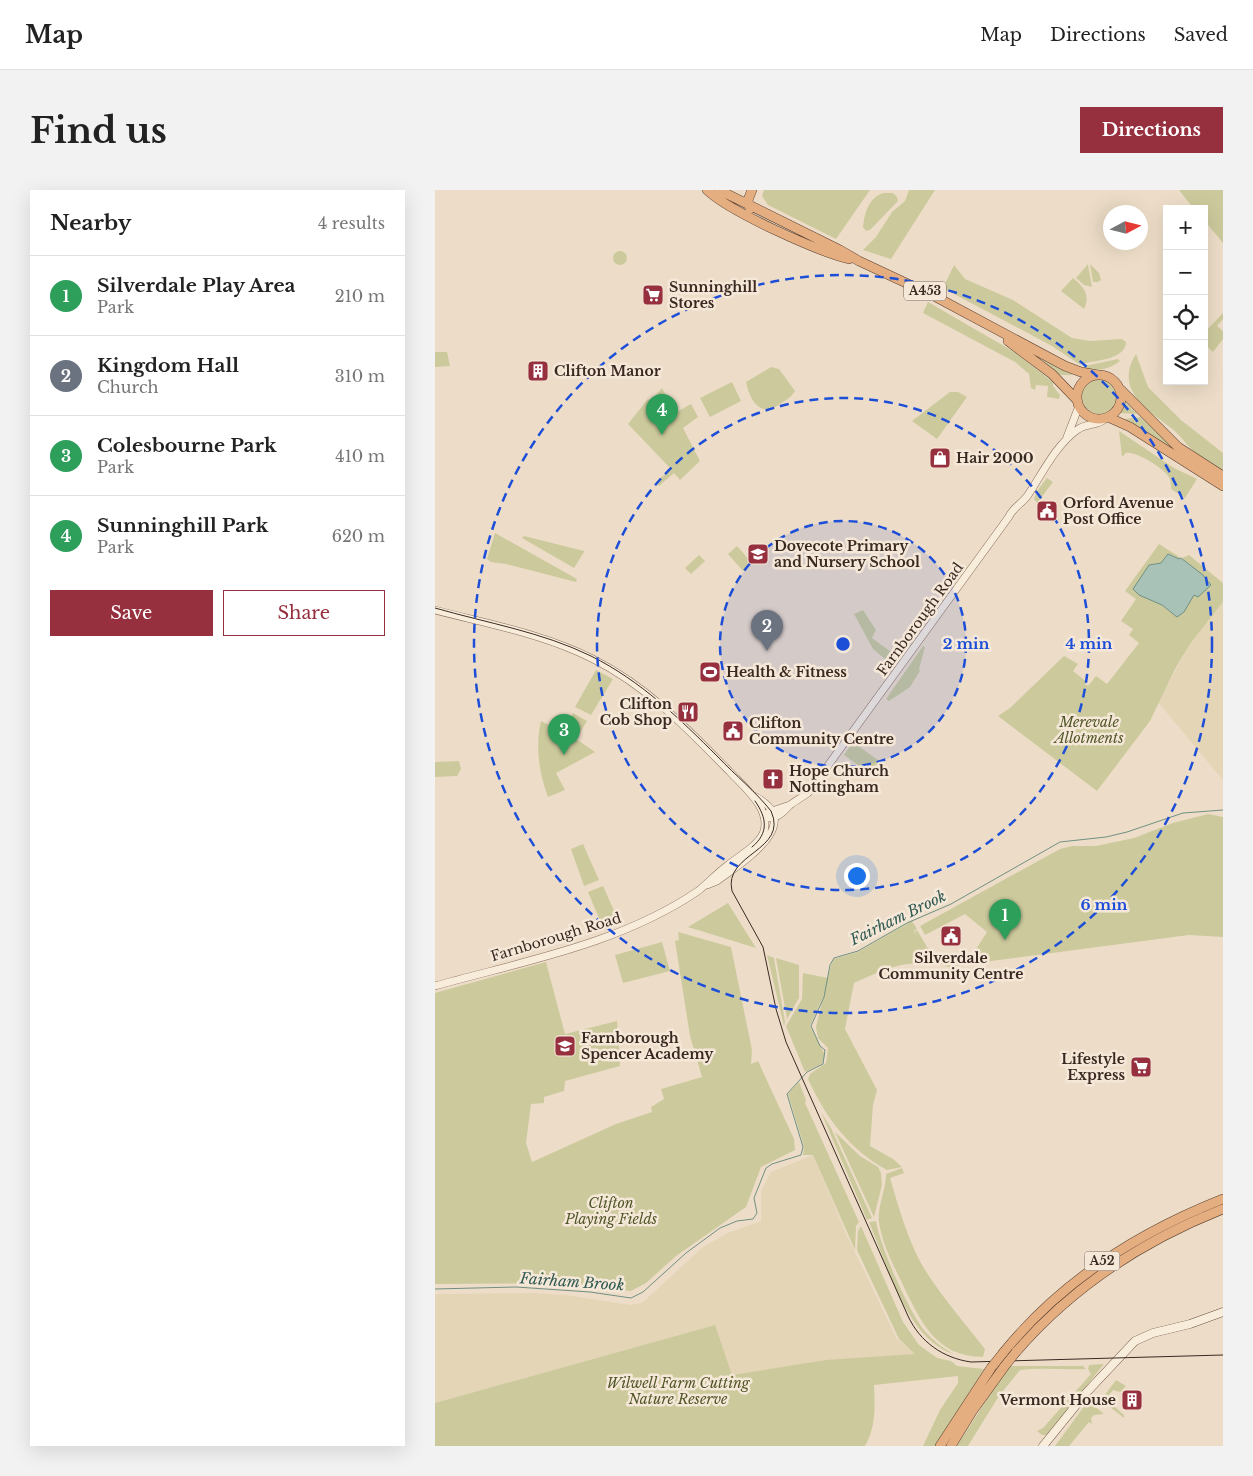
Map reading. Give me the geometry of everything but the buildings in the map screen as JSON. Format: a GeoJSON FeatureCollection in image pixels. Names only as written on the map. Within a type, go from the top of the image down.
{"type":"FeatureCollection","features":[{"type":"Feature","properties":{"kind":"highway","name":"A453"},"geometry":{"type":"LineString","coordinates":[[707,190],[715,197],[810,245],[859,261]]}},
{"type":"Feature","properties":{"kind":"highway"},"geometry":{"type":"LineString","coordinates":[[721,191],[739,193],[747,190]]}},
{"type":"Feature","properties":{"kind":"highway"},"geometry":{"type":"LineString","coordinates":[[752,190],[748,204],[757,219]]}},
{"type":"Feature","properties":{"kind":"highway"},"geometry":{"type":"LineString","coordinates":[[757,190],[755,198],[759,209]]}},
{"type":"Feature","properties":{"kind":"highway","name":"A453"},"geometry":{"type":"LineString","coordinates":[[721,191],[859,261],[936,297],[1065,366],[1081,372],[1098,375]]}},
{"type":"Feature","properties":{"kind":"highway","name":"A453"},"geometry":{"type":"LineString","coordinates":[[988,325],[1052,374],[1078,403]]}},
{"type":"Feature","properties":{"kind":"highway"},"geometry":{"type":"LineString","coordinates":[[1223,476],[1183,450],[1162,433],[1121,390],[1115,380],[1098,375],[1083,382],[1079,388],[1078,403],[1089,415],[1130,427],[1223,486]]}},
{"type":"Feature","properties":{"kind":"highway"},"geometry":{"type":"LineString","coordinates":[[1107,419],[1119,405],[1121,390]]}},
{"type":"Feature","properties":{"kind":"highway","name":"A52"},"geometry":{"type":"LineString","coordinates":[[940,1446],[991,1368],[1003,1353],[1039,1312],[1073,1282],[1104,1260],[1155,1229],[1223,1199]]}},
{"type":"Feature","properties":{"kind":"highway","name":"A52"},"geometry":{"type":"LineString","coordinates":[[951,1446],[1003,1367],[1055,1311],[1108,1268],[1173,1230],[1223,1209]]}},
{"type":"Feature","properties":{"kind":"main road"},"geometry":{"type":"LineString","coordinates":[[1043,1446],[1086,1393],[1129,1345],[1146,1335],[1190,1324],[1223,1312]]}},
{"type":"Feature","properties":{"kind":"street","name":"Farnborough Road"},"geometry":{"type":"LineString","coordinates":[[1065,442],[1078,403]]}},
{"type":"Feature","properties":{"kind":"street","name":"Farnborough Road"},"geometry":{"type":"LineString","coordinates":[[704,886],[717,881],[766,843],[773,830],[773,814],[783,813],[790,805],[808,793],[827,769],[1003,525],[1012,509],[1027,497],[1065,442],[1079,428],[1100,424],[1107,419]]}},
{"type":"Feature","properties":{"kind":"street"},"geometry":{"type":"LineString","coordinates":[[435,610],[555,643],[611,669],[643,689],[666,709],[752,795],[765,817],[773,814],[761,799],[752,795]]}},
{"type":"Feature","properties":{"kind":"street","name":"Farnborough Road"},"geometry":{"type":"LineString","coordinates":[[435,986],[562,951],[616,933],[656,915],[704,886],[759,840],[765,828],[765,817]]}},
{"type":"Feature","properties":{"kind":"shaded area"},"geometry":{"type":"Polygon","coordinates":[[[1168,554],[1179,559],[1181,558],[1203,575],[1211,585],[1198,597],[1194,595],[1184,612],[1177,617],[1162,605],[1139,595],[1133,589],[1149,565],[1161,563],[1168,554]]]}},
{"type":"Feature","properties":{"kind":"shaded area"},"geometry":{"type":"Polygon","coordinates":[[[1223,602],[1223,780],[1158,702],[1190,644],[1223,602]]]}},
{"type":"Feature","properties":{"kind":"shaded area"},"geometry":{"type":"Polygon","coordinates":[[[813,1155],[847,1236],[897,1339],[916,1354],[811,1364],[731,1375],[715,1325],[435,1403],[435,1294],[533,1293],[566,1295],[630,1305],[642,1303],[703,1247],[728,1233],[761,1221],[761,1191],[771,1172],[813,1155]]]}},
{"type":"Feature","properties":{"kind":"green space"},"geometry":{"type":"Polygon","coordinates":[[[764,190],[870,190],[836,239],[768,205],[762,196],[764,190]]]}},
{"type":"Feature","properties":{"kind":"green space"},"geometry":{"type":"Polygon","coordinates":[[[909,190],[935,190],[891,259],[863,250],[876,237],[892,212],[905,201],[909,190]]]}},
{"type":"Feature","properties":{"kind":"green space"},"geometry":{"type":"Polygon","coordinates":[[[1179,190],[1223,190],[1223,243],[1208,225],[1208,205],[1191,205],[1179,190]]]}},
{"type":"Feature","properties":{"kind":"green space"},"geometry":{"type":"Polygon","coordinates":[[[883,193],[893,193],[898,201],[870,230],[866,231],[863,227],[868,207],[874,199],[883,193]]]}},
{"type":"Feature","properties":{"kind":"green space"},"geometry":{"type":"Polygon","coordinates":[[[620,251],[625,253],[627,258],[625,263],[620,265],[615,263],[613,258],[615,253],[620,251]]]}},
{"type":"Feature","properties":{"kind":"green space"},"geometry":{"type":"Polygon","coordinates":[[[1088,264],[1092,287],[1084,285],[1076,278],[1088,264]]]}},
{"type":"Feature","properties":{"kind":"green space"},"geometry":{"type":"Polygon","coordinates":[[[1090,264],[1099,273],[1101,280],[1098,282],[1093,282],[1090,264]]]}},
{"type":"Feature","properties":{"kind":"green space"},"geometry":{"type":"Polygon","coordinates":[[[954,265],[965,279],[1013,300],[1072,338],[1090,341],[1122,339],[1126,342],[1125,348],[1121,353],[1108,359],[1079,364],[1052,346],[943,288],[954,265]]]}},
{"type":"Feature","properties":{"kind":"green space"},"geometry":{"type":"Polygon","coordinates":[[[1073,278],[1085,291],[1087,299],[1084,309],[1061,291],[1073,278]]]}},
{"type":"Feature","properties":{"kind":"green space"},"geometry":{"type":"Polygon","coordinates":[[[928,302],[1016,353],[1053,382],[1053,386],[1060,395],[1059,399],[1047,397],[1048,386],[1036,385],[1035,390],[1031,388],[1029,374],[1015,362],[923,313],[928,302]]]}},
{"type":"Feature","properties":{"kind":"green space"},"geometry":{"type":"Polygon","coordinates":[[[1223,313],[1223,319],[1217,326],[1223,331],[1223,339],[1213,352],[1208,347],[1208,329],[1223,313]]]}},
{"type":"Feature","properties":{"kind":"green space"},"geometry":{"type":"Polygon","coordinates":[[[435,352],[447,352],[450,366],[435,367],[435,352]]]}},
{"type":"Feature","properties":{"kind":"green space"},"geometry":{"type":"Polygon","coordinates":[[[1136,354],[1148,387],[1181,420],[1223,453],[1223,470],[1190,448],[1177,433],[1136,397],[1131,388],[1129,378],[1130,366],[1136,354]]]}},
{"type":"Feature","properties":{"kind":"green space"},"geometry":{"type":"Polygon","coordinates":[[[1040,358],[1073,375],[1060,375],[1040,358]]]}},
{"type":"Feature","properties":{"kind":"green space"},"geometry":{"type":"Polygon","coordinates":[[[1118,359],[1120,361],[1107,368],[1098,370],[1084,369],[1085,366],[1118,359]]]}},
{"type":"Feature","properties":{"kind":"green space"},"geometry":{"type":"Polygon","coordinates":[[[771,367],[779,369],[795,391],[788,399],[776,407],[763,409],[754,403],[746,382],[771,367]]]}},
{"type":"Feature","properties":{"kind":"green space"},"geometry":{"type":"Polygon","coordinates":[[[1099,380],[1111,385],[1116,397],[1111,409],[1099,414],[1087,409],[1082,397],[1087,385],[1099,380]]]}},
{"type":"Feature","properties":{"kind":"green space"},"geometry":{"type":"Polygon","coordinates":[[[732,382],[741,401],[710,417],[700,398],[732,382]]]}},
{"type":"Feature","properties":{"kind":"green space"},"geometry":{"type":"Polygon","coordinates":[[[662,388],[675,413],[691,404],[698,417],[683,428],[700,461],[680,480],[674,473],[659,486],[656,482],[671,469],[628,424],[648,399],[651,401],[662,388]]]}},
{"type":"Feature","properties":{"kind":"green space"},"geometry":{"type":"Polygon","coordinates":[[[950,392],[958,392],[967,397],[937,439],[912,421],[950,392]]]}},
{"type":"Feature","properties":{"kind":"green space"},"geometry":{"type":"Polygon","coordinates":[[[1124,401],[1137,414],[1119,413],[1124,401]]]}},
{"type":"Feature","properties":{"kind":"green space"},"geometry":{"type":"Polygon","coordinates":[[[1140,417],[1161,436],[1223,479],[1223,483],[1124,419],[1140,417]]]}},
{"type":"Feature","properties":{"kind":"green space"},"geometry":{"type":"Polygon","coordinates":[[[1119,431],[1174,468],[1197,479],[1185,498],[1171,489],[1169,477],[1155,465],[1142,457],[1130,453],[1126,453],[1122,457],[1119,431]]]}},
{"type":"Feature","properties":{"kind":"green space"},"geometry":{"type":"Polygon","coordinates":[[[1047,478],[1053,482],[1037,503],[1034,499],[1037,491],[1047,478]]]}},
{"type":"Feature","properties":{"kind":"green space"},"geometry":{"type":"Polygon","coordinates":[[[495,533],[577,579],[576,582],[491,562],[487,559],[495,533]]]}},
{"type":"Feature","properties":{"kind":"green space"},"geometry":{"type":"Polygon","coordinates":[[[524,536],[584,552],[574,568],[522,538],[524,536]]]}},
{"type":"Feature","properties":{"kind":"green space","name":"Merevale Allotments"},"geometry":{"type":"Polygon","coordinates":[[[1159,544],[1181,558],[1179,559],[1168,554],[1161,563],[1153,564],[1144,597],[1162,605],[1177,617],[1184,612],[1189,601],[1209,581],[1182,558],[1189,555],[1223,583],[1223,602],[1190,644],[1175,669],[1150,721],[1097,791],[998,716],[1010,708],[1064,656],[1078,664],[1073,671],[1087,682],[1085,684],[1088,686],[1096,676],[1107,684],[1139,643],[1129,635],[1133,629],[1121,621],[1136,599],[1125,591],[1159,544]]]}},
{"type":"Feature","properties":{"kind":"green space"},"geometry":{"type":"Polygon","coordinates":[[[737,546],[752,563],[743,571],[728,554],[737,546]]]}},
{"type":"Feature","properties":{"kind":"green space"},"geometry":{"type":"Polygon","coordinates":[[[699,555],[705,561],[691,574],[685,568],[699,555]]]}},
{"type":"Feature","properties":{"kind":"green space"},"geometry":{"type":"Polygon","coordinates":[[[863,610],[876,630],[872,638],[898,657],[892,665],[873,649],[854,614],[863,610]]]}},
{"type":"Feature","properties":{"kind":"green space"},"geometry":{"type":"Polygon","coordinates":[[[923,646],[925,647],[920,671],[910,687],[889,701],[886,699],[923,646]]]}},
{"type":"Feature","properties":{"kind":"green space"},"geometry":{"type":"Polygon","coordinates":[[[596,670],[613,679],[591,715],[575,707],[596,670]]]}},
{"type":"Feature","properties":{"kind":"green space"},"geometry":{"type":"Polygon","coordinates":[[[573,713],[587,721],[576,739],[595,752],[556,773],[565,790],[548,797],[542,779],[538,750],[541,721],[564,732],[573,713]]]}},
{"type":"Feature","properties":{"kind":"green space"},"geometry":{"type":"Polygon","coordinates":[[[853,742],[886,766],[877,779],[844,755],[853,742]]]}},
{"type":"Feature","properties":{"kind":"green space"},"geometry":{"type":"Polygon","coordinates":[[[459,761],[461,769],[457,776],[435,777],[435,762],[459,761]]]}},
{"type":"Feature","properties":{"kind":"green space"},"geometry":{"type":"Polygon","coordinates":[[[1208,814],[1223,817],[1223,937],[1189,935],[976,963],[975,954],[973,954],[987,932],[965,914],[925,935],[920,926],[1060,849],[1072,846],[1096,846],[1134,838],[1173,823],[1208,814]]]}},
{"type":"Feature","properties":{"kind":"green space"},"geometry":{"type":"Polygon","coordinates":[[[583,844],[599,880],[584,886],[571,849],[583,844]]]}},
{"type":"Feature","properties":{"kind":"green space"},"geometry":{"type":"Polygon","coordinates":[[[603,886],[620,924],[604,930],[588,892],[603,886]]]}},
{"type":"Feature","properties":{"kind":"green space"},"geometry":{"type":"Polygon","coordinates":[[[728,903],[756,948],[688,927],[728,903]]]}},
{"type":"Feature","properties":{"kind":"green space"},"geometry":{"type":"Polygon","coordinates":[[[912,921],[917,929],[914,931],[917,938],[915,932],[917,930],[930,952],[928,965],[900,965],[854,983],[845,1029],[877,1090],[873,1105],[870,1146],[893,1159],[902,1167],[887,1170],[873,1162],[840,1131],[823,1107],[808,1079],[810,1074],[826,1063],[828,1048],[818,1038],[816,1027],[834,959],[858,952],[912,921]]]}},
{"type":"Feature","properties":{"kind":"green space","name":"Clifton Playing Fields"},"geometry":{"type":"Polygon","coordinates":[[[678,932],[731,947],[752,1050],[751,1064],[758,1061],[794,1139],[795,1150],[761,1167],[746,1207],[676,1256],[646,1283],[631,1291],[566,1283],[435,1284],[435,993],[546,962],[565,1034],[617,1021],[620,1066],[565,1081],[564,1091],[544,1097],[544,1103],[531,1104],[526,1143],[532,1162],[616,1124],[652,1112],[651,1107],[664,1099],[661,1089],[702,1077],[690,1036],[675,941],[679,940],[678,932]]]}},
{"type":"Feature","properties":{"kind":"green space"},"geometry":{"type":"Polygon","coordinates":[[[662,942],[670,971],[623,983],[615,955],[662,942]]]}},
{"type":"Feature","properties":{"kind":"green space"},"geometry":{"type":"Polygon","coordinates":[[[969,954],[970,964],[948,967],[941,964],[939,959],[969,954]]]}},
{"type":"Feature","properties":{"kind":"green space"},"geometry":{"type":"Polygon","coordinates":[[[767,955],[774,958],[785,1022],[784,1026],[767,955]]]}},
{"type":"Feature","properties":{"kind":"green space"},"geometry":{"type":"Polygon","coordinates":[[[776,958],[799,965],[799,998],[787,1019],[776,958]]]}},
{"type":"Feature","properties":{"kind":"green space"},"geometry":{"type":"Polygon","coordinates":[[[803,973],[828,978],[823,997],[810,1026],[825,1055],[822,1064],[805,1072],[786,1026],[802,999],[803,973]]]}},
{"type":"Feature","properties":{"kind":"green space"},"geometry":{"type":"Polygon","coordinates":[[[799,1082],[806,1100],[805,1103],[859,1222],[856,1226],[855,1250],[813,1155],[803,1155],[804,1147],[788,1094],[799,1082]]]}},
{"type":"Feature","properties":{"kind":"green space"},"geometry":{"type":"Polygon","coordinates":[[[821,1112],[831,1128],[872,1218],[867,1220],[821,1112]]]}},
{"type":"Feature","properties":{"kind":"green space"},"geometry":{"type":"Polygon","coordinates":[[[835,1132],[860,1156],[878,1167],[881,1173],[882,1185],[874,1217],[835,1132]]]}},
{"type":"Feature","properties":{"kind":"green space"},"geometry":{"type":"Polygon","coordinates":[[[902,1168],[904,1173],[890,1178],[912,1244],[922,1265],[936,1287],[985,1349],[983,1357],[953,1351],[931,1334],[915,1310],[888,1254],[880,1230],[879,1210],[886,1174],[902,1168]]]}},
{"type":"Feature","properties":{"kind":"green space"},"geometry":{"type":"Polygon","coordinates":[[[876,1221],[883,1246],[910,1308],[931,1338],[954,1354],[938,1346],[923,1333],[911,1317],[891,1279],[869,1222],[876,1221]]]}},
{"type":"Feature","properties":{"kind":"green space","name":"Wilwell Farm Cutting Nature Reserve"},"geometry":{"type":"Polygon","coordinates":[[[861,1226],[903,1322],[919,1345],[937,1358],[951,1361],[957,1366],[984,1369],[936,1446],[923,1446],[940,1410],[958,1383],[958,1376],[874,1385],[873,1424],[865,1446],[435,1446],[435,1403],[715,1325],[732,1375],[826,1360],[915,1354],[899,1339],[857,1250],[858,1231],[861,1226]]]}},
{"type":"Feature","properties":{"kind":"green space"},"geometry":{"type":"Polygon","coordinates":[[[1104,1364],[1047,1435],[1042,1435],[1037,1431],[1043,1428],[1091,1374],[1088,1369],[1089,1365],[1104,1364]]]}},
{"type":"Feature","properties":{"kind":"green space"},"geometry":{"type":"Polygon","coordinates":[[[1008,1366],[1083,1366],[1086,1369],[1020,1370],[999,1396],[968,1446],[957,1446],[1008,1366]]]}},
{"type":"Feature","properties":{"kind":"green space"},"geometry":{"type":"Polygon","coordinates":[[[1116,1380],[1126,1386],[1120,1392],[1113,1390],[1106,1399],[1124,1415],[1124,1418],[1101,1400],[1116,1380]]]}},
{"type":"Feature","properties":{"kind":"green space"},"geometry":{"type":"Polygon","coordinates":[[[1088,1401],[1104,1414],[1094,1415],[1091,1418],[1092,1424],[1089,1422],[1069,1446],[1055,1446],[1088,1401]]]}},
{"type":"Feature","properties":{"kind":"waterway","name":"Fairham Brook"},"geometry":{"type":"LineString","coordinates":[[435,1289],[516,1287],[590,1292],[631,1298],[643,1292],[686,1253],[720,1228],[737,1221],[753,1219],[757,1213],[754,1198],[766,1168],[772,1164],[801,1155],[803,1147],[787,1094],[807,1072],[823,1064],[825,1050],[820,1046],[811,1026],[824,997],[830,965],[834,958],[858,951],[907,923],[951,904],[1060,842],[1106,837],[1183,813],[1223,810]]}},
{"type":"Feature","properties":{"kind":"tram line"},"geometry":{"type":"LineString","coordinates":[[435,608],[553,640],[609,666],[643,689],[674,714],[771,811],[774,824],[771,835],[764,844],[737,868],[732,878],[732,891],[763,947],[776,1009],[786,1042],[908,1316],[919,1334],[926,1341],[942,1353],[971,1362],[1223,1355]]}},
{"type":"Feature","properties":{"kind":"tram line"},"geometry":{"type":"LineString","coordinates":[[752,847],[758,842],[764,831],[764,819],[755,801]]}},
{"type":"Feature","properties":{"kind":"place","name":"Sunninghill Stores"},"geometry":{"type":"Point","coordinates":[653,295]}},
{"type":"Feature","properties":{"kind":"place","name":"Clifton Manor"},"geometry":{"type":"Point","coordinates":[538,371]}},
{"type":"Feature","properties":{"kind":"place","name":"Sunninghill Park"},"geometry":{"type":"Point","coordinates":[662,435]}},
{"type":"Feature","properties":{"kind":"place","name":"Hair 2000"},"geometry":{"type":"Point","coordinates":[940,458]}},
{"type":"Feature","properties":{"kind":"place","name":"Orford Avenue Post Office"},"geometry":{"type":"Point","coordinates":[1047,511]}},
{"type":"Feature","properties":{"kind":"place","name":"Dovecote Primary and Nursery School"},"geometry":{"type":"Point","coordinates":[758,554]}},
{"type":"Feature","properties":{"kind":"place","name":"Kingdom Hall"},"geometry":{"type":"Point","coordinates":[767,651]}},
{"type":"Feature","properties":{"kind":"place","name":"Health & Fitness"},"geometry":{"type":"Point","coordinates":[710,672]}},
{"type":"Feature","properties":{"kind":"place","name":"Clifton Cob Shop"},"geometry":{"type":"Point","coordinates":[688,712]}},
{"type":"Feature","properties":{"kind":"place","name":"Clifton Community Centre"},"geometry":{"type":"Point","coordinates":[733,731]}},
{"type":"Feature","properties":{"kind":"place","name":"Colesbourne Park"},"geometry":{"type":"Point","coordinates":[564,755]}},
{"type":"Feature","properties":{"kind":"place","name":"Hope Church Nottingham"},"geometry":{"type":"Point","coordinates":[773,779]}},
{"type":"Feature","properties":{"kind":"place","name":"Silverdale Community Centre"},"geometry":{"type":"Point","coordinates":[951,936]}},
{"type":"Feature","properties":{"kind":"place","name":"Silverdale Play Area"},"geometry":{"type":"Point","coordinates":[1005,940]}},
{"type":"Feature","properties":{"kind":"place","name":"Farnborough Spencer Academy"},"geometry":{"type":"Point","coordinates":[565,1046]}},
{"type":"Feature","properties":{"kind":"place","name":"Lifestyle Express"},"geometry":{"type":"Point","coordinates":[1141,1067]}},
{"type":"Feature","properties":{"kind":"place","name":"Vermont House"},"geometry":{"type":"Point","coordinates":[1132,1400]}}]}
